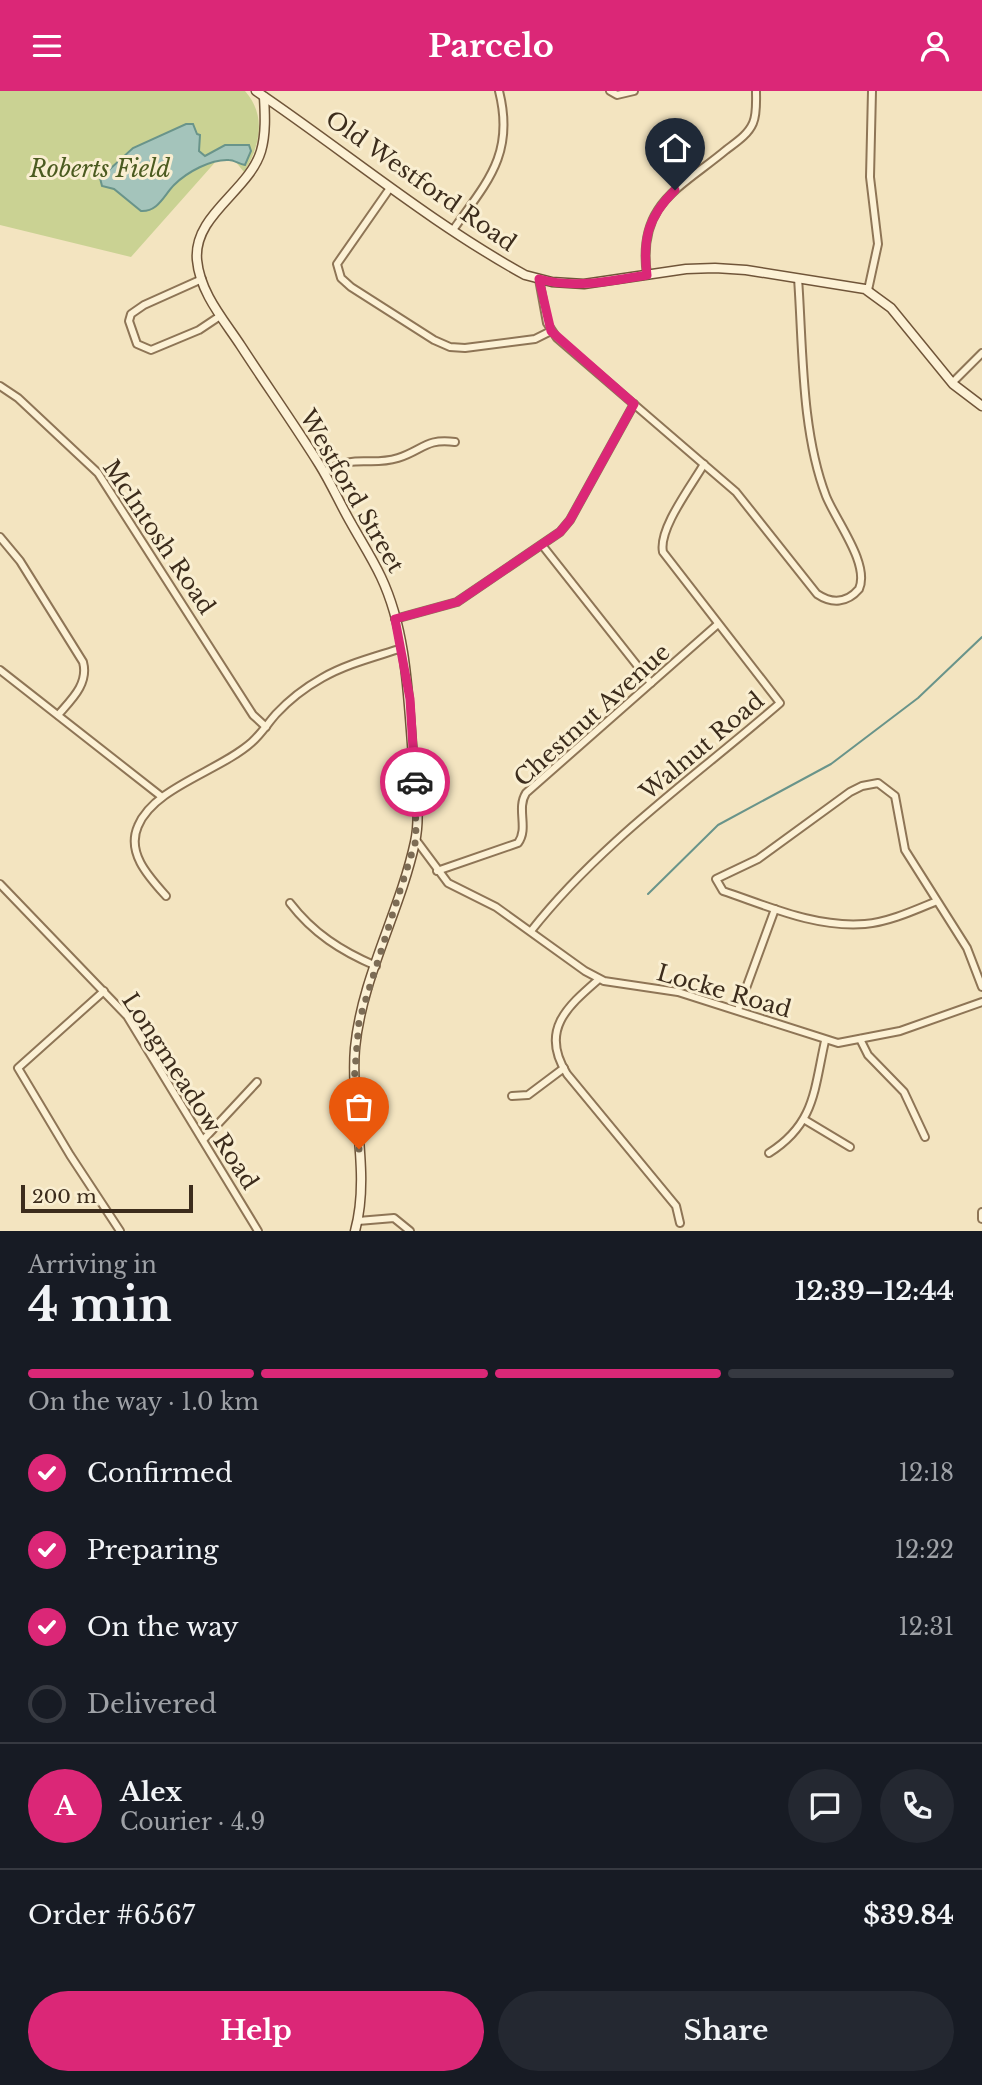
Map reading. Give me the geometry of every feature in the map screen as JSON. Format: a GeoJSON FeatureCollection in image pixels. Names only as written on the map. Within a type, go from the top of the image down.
{"type":"FeatureCollection","features":[{"type":"Feature","properties":{"kind":"main road","name":"Old Westford Road"},"geometry":{"type":"LineString","coordinates":[[256,91],[291,113],[390,188],[453,230],[505,264],[539,279],[584,284],[686,268],[715,268],[797,278],[868,291],[891,308],[952,383],[982,406]]}},
{"type":"Feature","properties":{"kind":"main road","name":"Westford Street"},"geometry":{"type":"LineString","coordinates":[[264,97],[261,152],[254,168],[216,212],[202,234],[197,258],[201,279],[220,316],[324,472],[382,578],[402,648],[410,699],[417,810],[416,840],[362,1003],[355,1053],[359,1168],[358,1221],[355,1231]]}},
{"type":"Feature","properties":{"kind":"street"},"geometry":{"type":"LineString","coordinates":[[453,230],[500,157],[505,128],[499,91]]}},
{"type":"Feature","properties":{"kind":"street"},"geometry":{"type":"LineString","coordinates":[[610,91],[617,95],[634,91]]}},
{"type":"Feature","properties":{"kind":"street"},"geometry":{"type":"LineString","coordinates":[[647,275],[644,256],[650,223],[659,206],[745,134],[755,116],[756,91]]}},
{"type":"Feature","properties":{"kind":"street"},"geometry":{"type":"LineString","coordinates":[[868,291],[878,244],[870,177],[872,91]]}},
{"type":"Feature","properties":{"kind":"street"},"geometry":{"type":"LineString","coordinates":[[390,188],[362,232],[341,256],[337,270],[341,278],[417,330],[450,347],[465,348],[535,339],[551,331]]}},
{"type":"Feature","properties":{"kind":"street"},"geometry":{"type":"LineString","coordinates":[[539,279],[551,331],[750,507],[817,594],[837,601],[856,592],[862,581],[862,567],[830,506],[816,460],[808,408],[797,278]]}},
{"type":"Feature","properties":{"kind":"street"},"geometry":{"type":"LineString","coordinates":[[201,279],[144,305],[131,314],[129,321],[138,344],[152,350],[199,330],[220,316]]}},
{"type":"Feature","properties":{"kind":"street"},"geometry":{"type":"LineString","coordinates":[[952,383],[982,353]]}},
{"type":"Feature","properties":{"kind":"street","name":"McIntosh Road"},"geometry":{"type":"LineString","coordinates":[[0,386],[35,413],[98,473],[253,715],[266,727]]}},
{"type":"Feature","properties":{"kind":"street"},"geometry":{"type":"LineString","coordinates":[[395,619],[457,602],[560,532],[570,520],[634,404]]}},
{"type":"Feature","properties":{"kind":"street"},"geometry":{"type":"LineString","coordinates":[[324,472],[341,462],[399,458],[438,439],[455,442]]}},
{"type":"Feature","properties":{"kind":"street","name":"Walnut Road"},"geometry":{"type":"LineString","coordinates":[[531,931],[556,900],[601,855],[780,703],[670,564],[661,546],[670,522],[704,464]]}},
{"type":"Feature","properties":{"kind":"street"},"geometry":{"type":"LineString","coordinates":[[0,537],[20,561],[83,663],[83,682],[58,715]]}},
{"type":"Feature","properties":{"kind":"street"},"geometry":{"type":"LineString","coordinates":[[542,545],[652,683]]}},
{"type":"Feature","properties":{"kind":"street","name":"Chestnut Avenue"},"geometry":{"type":"LineString","coordinates":[[437,871],[518,843],[523,836],[521,805],[526,793],[718,624]]}},
{"type":"Feature","properties":{"kind":"street"},"geometry":{"type":"LineString","coordinates":[[166,896],[141,865],[134,841],[142,818],[152,804],[251,743],[296,696],[325,676],[402,648]]}},
{"type":"Feature","properties":{"kind":"street"},"geometry":{"type":"LineString","coordinates":[[0,670],[162,797]]}},
{"type":"Feature","properties":{"kind":"street"},"geometry":{"type":"LineString","coordinates":[[937,901],[865,924],[830,924],[723,891],[716,879],[758,859],[850,792],[878,783],[895,796],[905,850],[967,948],[982,987]]}},
{"type":"Feature","properties":{"kind":"street","name":"Locke Road"},"geometry":{"type":"LineString","coordinates":[[416,840],[448,883],[496,907],[599,979],[618,984],[652,986],[738,1010],[825,1041],[838,1043],[900,1031],[982,1002]]}},
{"type":"Feature","properties":{"kind":"street","name":"Longmeadow Road"},"geometry":{"type":"LineString","coordinates":[[0,884],[104,991],[139,1034],[258,1231]]}},
{"type":"Feature","properties":{"kind":"street"},"geometry":{"type":"LineString","coordinates":[[290,902],[299,914],[334,945],[376,966]]}},
{"type":"Feature","properties":{"kind":"street"},"geometry":{"type":"LineString","coordinates":[[738,1010],[775,909]]}},
{"type":"Feature","properties":{"kind":"street"},"geometry":{"type":"LineString","coordinates":[[599,979],[568,1007],[559,1022],[557,1048],[564,1068],[676,1206],[680,1223]]}},
{"type":"Feature","properties":{"kind":"street"},"geometry":{"type":"LineString","coordinates":[[104,991],[18,1068],[120,1231]]}},
{"type":"Feature","properties":{"kind":"street"},"geometry":{"type":"LineString","coordinates":[[860,1039],[868,1055],[904,1092],[925,1137]]}},
{"type":"Feature","properties":{"kind":"street"},"geometry":{"type":"LineString","coordinates":[[769,1153],[789,1139],[805,1120],[825,1041]]}},
{"type":"Feature","properties":{"kind":"street"},"geometry":{"type":"LineString","coordinates":[[512,1096],[528,1095],[564,1068]]}},
{"type":"Feature","properties":{"kind":"street"},"geometry":{"type":"LineString","coordinates":[[203,1140],[257,1082]]}},
{"type":"Feature","properties":{"kind":"street"},"geometry":{"type":"LineString","coordinates":[[805,1120],[850,1147]]}},
{"type":"Feature","properties":{"kind":"street"},"geometry":{"type":"LineString","coordinates":[[982,1212],[982,1219]]}},
{"type":"Feature","properties":{"kind":"street"},"geometry":{"type":"LineString","coordinates":[[358,1221],[394,1218],[410,1231]]}},
{"type":"Feature","properties":{"kind":"green space","name":"Roberts Field"},"geometry":{"type":"Polygon","coordinates":[[[0,91],[245,91],[256,111],[259,131],[254,152],[244,172],[226,150],[131,257],[0,225],[0,91]]]}},
{"type":"Feature","properties":{"kind":"water"},"geometry":{"type":"Polygon","coordinates":[[[186,124],[193,124],[200,135],[199,151],[205,156],[225,145],[249,145],[251,151],[245,165],[222,160],[200,167],[179,180],[156,206],[147,211],[141,211],[114,189],[102,186],[100,178],[133,148],[186,124]]]}},
{"type":"Feature","properties":{"kind":"waterway"},"geometry":{"type":"LineString","coordinates":[[648,894],[718,825],[831,764],[918,698],[982,637]]}},
{"type":"Feature","properties":{"kind":"way so far"},"geometry":{"type":"LineString","coordinates":[[359,1149],[354,1082],[359,1021],[362,1003],[416,840],[415,782]]}},
{"type":"Feature","properties":{"kind":"route"},"geometry":{"type":"LineString","coordinates":[[415,782],[410,699],[395,619],[457,602],[560,532],[570,520],[634,404],[551,331],[539,279],[584,284],[647,275],[644,256],[650,223],[659,206],[675,190]]}}]}
